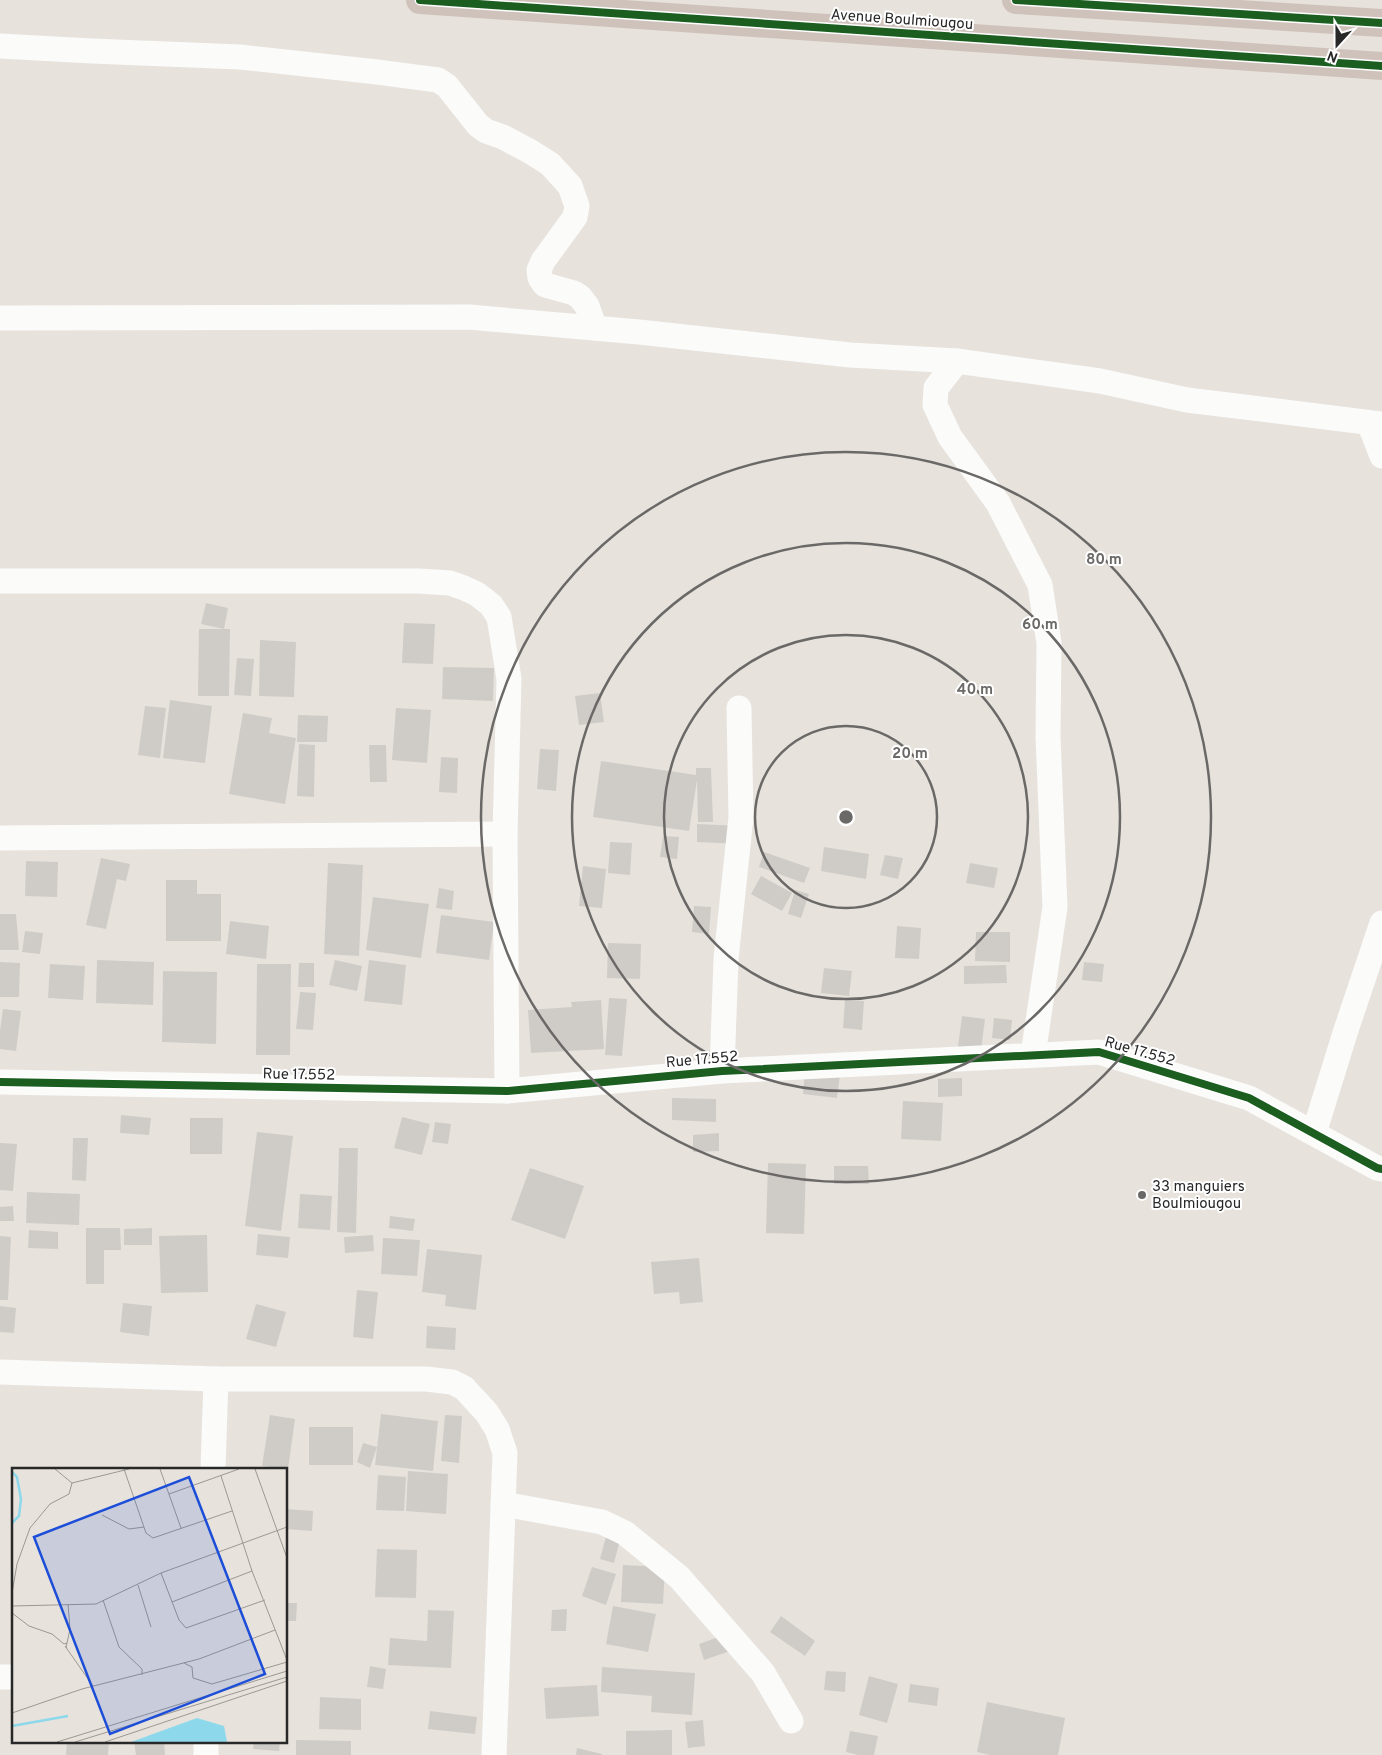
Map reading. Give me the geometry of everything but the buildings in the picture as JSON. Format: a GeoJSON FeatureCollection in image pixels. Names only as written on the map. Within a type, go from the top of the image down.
{"type":"FeatureCollection","features":[{"type":"Feature","properties":{"kind":"highway","name":"Avenue Boulmiougou"},"geometry":{"type":"LineString","coordinates":[[420,0],[1382,66]]}},
{"type":"Feature","properties":{"kind":"highway"},"geometry":{"type":"LineString","coordinates":[[1016,0],[1382,24]]}},
{"type":"Feature","properties":{"kind":"street"},"geometry":{"type":"LineString","coordinates":[[0,46],[92,52],[240,57],[438,80],[447,86],[478,125],[486,131],[503,137],[531,152],[550,164],[570,186],[577,206],[575,217],[542,261],[539,270],[540,278],[545,285],[574,293],[580,297],[587,306],[595,328]]}},
{"type":"Feature","properties":{"kind":"street"},"geometry":{"type":"LineString","coordinates":[[0,318],[468,317],[595,328],[850,355],[957,361],[1100,381],[1187,400],[1376,423],[1382,456]]}},
{"type":"Feature","properties":{"kind":"street"},"geometry":{"type":"LineString","coordinates":[[957,361],[936,388],[935,405],[950,437],[998,503],[1040,585],[1048,643],[1048,737],[1055,906],[1033,1055]]}},
{"type":"Feature","properties":{"kind":"street"},"geometry":{"type":"LineString","coordinates":[[0,581],[418,581],[450,583],[477,594],[491,605],[499,617],[509,679],[505,834],[506,1091]]}},
{"type":"Feature","properties":{"kind":"street"},"geometry":{"type":"LineString","coordinates":[[722,1071],[726,959],[742,816],[740,708]]}},
{"type":"Feature","properties":{"kind":"street"},"geometry":{"type":"LineString","coordinates":[[0,838],[505,834]]}},
{"type":"Feature","properties":{"kind":"street"},"geometry":{"type":"LineString","coordinates":[[1314,1134],[1382,923]]}},
{"type":"Feature","properties":{"kind":"street","name":"Rue 17.552"},"geometry":{"type":"LineString","coordinates":[[0,1082],[506,1091],[722,1071],[1099,1052],[1249,1098],[1382,1169]]}},
{"type":"Feature","properties":{"kind":"street"},"geometry":{"type":"LineString","coordinates":[[0,1372],[216,1379],[426,1379],[452,1382],[464,1388],[487,1414],[497,1429],[505,1453],[494,1755]]}},
{"type":"Feature","properties":{"kind":"street"},"geometry":{"type":"LineString","coordinates":[[213,1468],[216,1379]]}},
{"type":"Feature","properties":{"kind":"street"},"geometry":{"type":"LineString","coordinates":[[503,1504],[602,1522],[625,1533],[678,1577],[763,1674],[790,1721]]}},
{"type":"Feature","properties":{"kind":"street"},"geometry":{"type":"LineString","coordinates":[[206,1742],[206,1755]]}},
{"type":"Feature","properties":{"kind":"cycle path"},"geometry":{"type":"LineString","coordinates":[[420,0],[1382,66]]}},
{"type":"Feature","properties":{"kind":"cycle path"},"geometry":{"type":"LineString","coordinates":[[1016,0],[1382,23]]}},
{"type":"Feature","properties":{"kind":"cycle path"},"geometry":{"type":"LineString","coordinates":[[0,1082],[507,1091],[722,1071],[1099,1052],[1249,1098],[1382,1169]]}},
{"type":"Feature","properties":{"kind":"place","name":"33 manguiers Boulmiougou"},"geometry":{"type":"Point","coordinates":[1142,1195]}}]}
